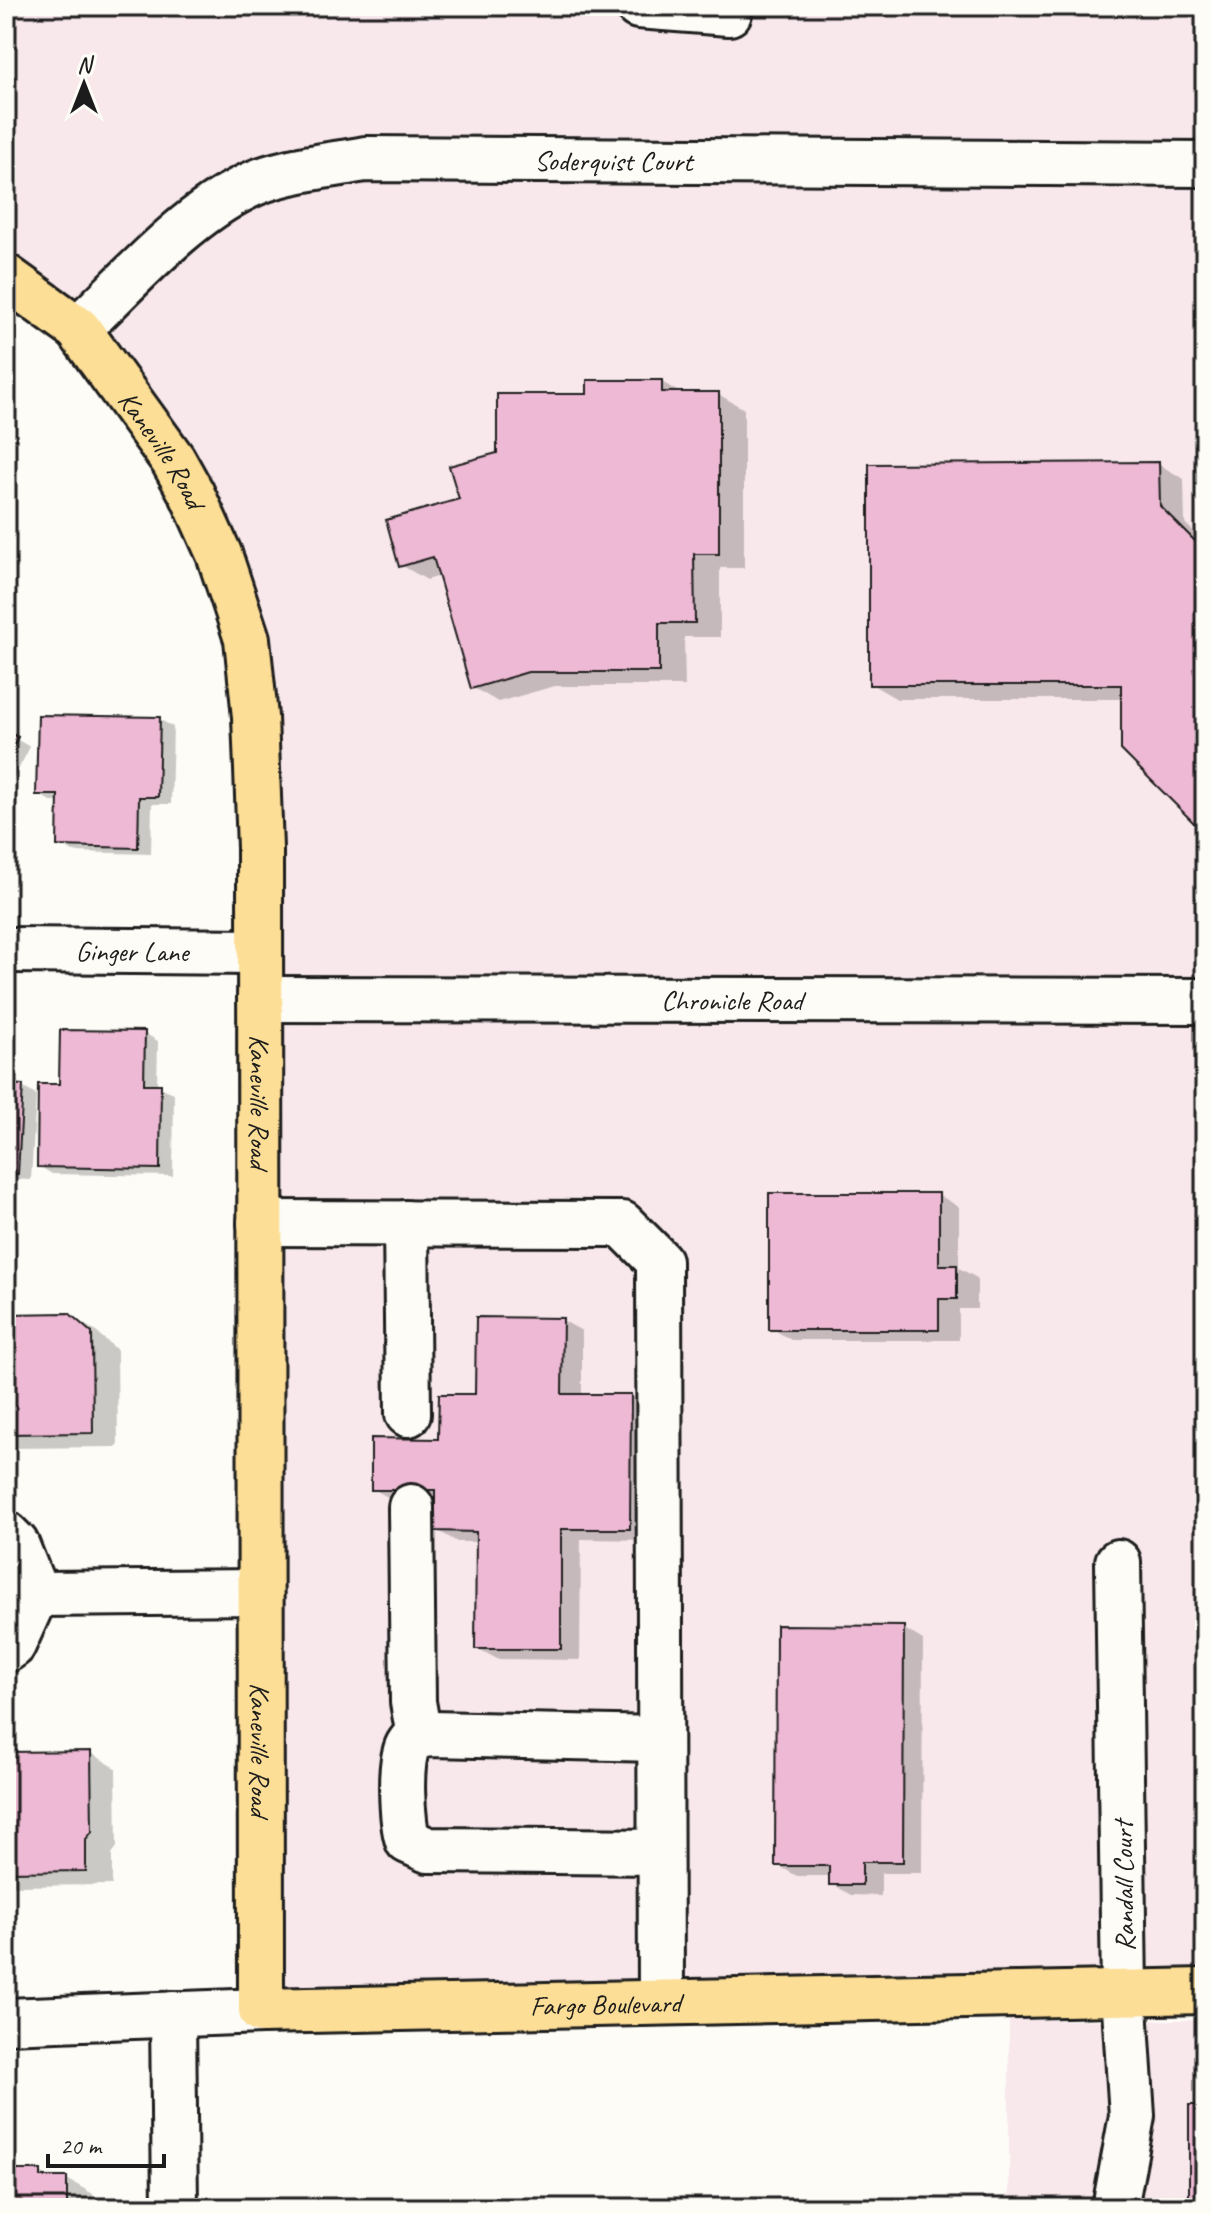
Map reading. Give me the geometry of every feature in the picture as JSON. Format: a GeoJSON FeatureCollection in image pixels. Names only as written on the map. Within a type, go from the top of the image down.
{"type":"FeatureCollection","features":[{"type":"Feature","properties":{"kind":"main road","name":"Kaneville Road"},"geometry":{"type":"LineString","coordinates":[[6,277],[78,329],[157,438],[192,494],[219,554],[247,639],[255,717],[260,848],[261,2011]]}},
{"type":"Feature","properties":{"kind":"main road","name":"Fargo Boulevard"},"geometry":{"type":"LineString","coordinates":[[261,2011],[1205,1991]]}},
{"type":"Feature","properties":{"kind":"street"},"geometry":{"type":"LineString","coordinates":[[638,6],[729,13]]}},
{"type":"Feature","properties":{"kind":"street","name":"Soderquist Court"},"geometry":{"type":"LineString","coordinates":[[78,329],[202,213],[248,185],[299,171],[365,159],[1205,164]]}},
{"type":"Feature","properties":{"kind":"street","name":"Ginger Lane"},"geometry":{"type":"LineString","coordinates":[[6,950],[260,952]]}},
{"type":"Feature","properties":{"kind":"street","name":"Chronicle Road"},"geometry":{"type":"LineString","coordinates":[[260,999],[1205,1001]]}},
{"type":"Feature","properties":{"kind":"street"},"geometry":{"type":"LineString","coordinates":[[260,1223],[622,1224],[659,1261],[661,2002]]}},
{"type":"Feature","properties":{"kind":"street"},"geometry":{"type":"LineString","coordinates":[[406,1223],[408,1414]]}},
{"type":"Feature","properties":{"kind":"street"},"geometry":{"type":"LineString","coordinates":[[411,1507],[413,1702],[419,1736]]}},
{"type":"Feature","properties":{"kind":"street"},"geometry":{"type":"LineString","coordinates":[[6,1534],[16,1544],[36,1594],[13,1645],[6,1650]]}},
{"type":"Feature","properties":{"kind":"street","name":"Randall Court"},"geometry":{"type":"LineString","coordinates":[[1115,2208],[1132,2116],[1124,1992],[1118,1562]]}},
{"type":"Feature","properties":{"kind":"street"},"geometry":{"type":"LineString","coordinates":[[36,1594],[260,1592]]}},
{"type":"Feature","properties":{"kind":"street"},"geometry":{"type":"LineString","coordinates":[[660,1739],[419,1736],[409,1743],[404,1755],[404,1828],[408,1841],[428,1850],[660,1852]]}},
{"type":"Feature","properties":{"kind":"street","name":"Fargo Boulevard"},"geometry":{"type":"LineString","coordinates":[[6,2021],[261,2011]]}},
{"type":"Feature","properties":{"kind":"street"},"geometry":{"type":"LineString","coordinates":[[173,2014],[175,2208]]}},
{"type":"Feature","properties":{"kind":"shaded area"},"geometry":{"type":"Polygon","coordinates":[[[6,6],[1205,6],[1205,1983],[276,2000],[246,575],[172,418],[28,273],[6,260],[6,6]]]}},
{"type":"Feature","properties":{"kind":"shaded area"},"geometry":{"type":"Polygon","coordinates":[[[1009,2020],[1205,2020],[1205,2208],[1009,2208],[1009,2020]]]}},
{"type":"Feature","properties":{"kind":"building"},"geometry":{"type":"Polygon","coordinates":[[[587,380],[662,380],[662,392],[719,392],[719,554],[694,554],[695,623],[659,623],[659,672],[528,672],[471,689],[433,557],[399,567],[386,520],[459,499],[449,466],[497,453],[497,394],[587,394],[587,380]]]}},
{"type":"Feature","properties":{"kind":"building"},"geometry":{"type":"Polygon","coordinates":[[[1159,462],[1160,506],[1205,551],[1205,834],[1121,750],[1121,685],[869,685],[869,464],[1159,462]]]}},
{"type":"Feature","properties":{"kind":"building"},"geometry":{"type":"Polygon","coordinates":[[[38,715],[160,717],[158,797],[139,797],[138,848],[57,846],[58,795],[36,795],[38,715]]]}},
{"type":"Feature","properties":{"kind":"building"},"geometry":{"type":"Polygon","coordinates":[[[6,731],[18,737],[6,760],[6,731]]]}},
{"type":"Feature","properties":{"kind":"building"},"geometry":{"type":"Polygon","coordinates":[[[60,1030],[145,1031],[144,1084],[161,1084],[160,1169],[37,1167],[38,1084],[59,1084],[60,1030]]]}},
{"type":"Feature","properties":{"kind":"building"},"geometry":{"type":"Polygon","coordinates":[[[6,1084],[23,1085],[18,1174],[6,1173],[6,1084]]]}},
{"type":"Feature","properties":{"kind":"building"},"geometry":{"type":"Polygon","coordinates":[[[769,1193],[939,1193],[939,1265],[957,1265],[957,1299],[939,1299],[939,1330],[769,1330],[769,1193]]]}},
{"type":"Feature","properties":{"kind":"building"},"geometry":{"type":"Polygon","coordinates":[[[69,1313],[92,1333],[93,1433],[6,1434],[6,1314],[69,1313]]]}},
{"type":"Feature","properties":{"kind":"building"},"geometry":{"type":"Polygon","coordinates":[[[476,1317],[563,1318],[562,1394],[631,1394],[630,1529],[561,1529],[561,1649],[475,1649],[476,1532],[435,1531],[435,1490],[371,1490],[371,1438],[438,1439],[439,1394],[475,1394],[476,1317]]]}},
{"type":"Feature","properties":{"kind":"building"},"geometry":{"type":"Polygon","coordinates":[[[776,1625],[904,1626],[903,1862],[862,1862],[862,1885],[829,1885],[829,1866],[775,1866],[776,1625]]]}},
{"type":"Feature","properties":{"kind":"building"},"geometry":{"type":"Polygon","coordinates":[[[91,1751],[92,1832],[86,1839],[86,1871],[6,1872],[6,1752],[91,1751]]]}},
{"type":"Feature","properties":{"kind":"building"},"geometry":{"type":"Polygon","coordinates":[[[1189,2105],[1205,2105],[1205,2208],[1189,2208],[1189,2105]]]}},
{"type":"Feature","properties":{"kind":"building"},"geometry":{"type":"Polygon","coordinates":[[[13,2170],[41,2170],[41,2177],[67,2177],[67,2208],[6,2208],[6,2177],[13,2177],[13,2170]]]}}]}
